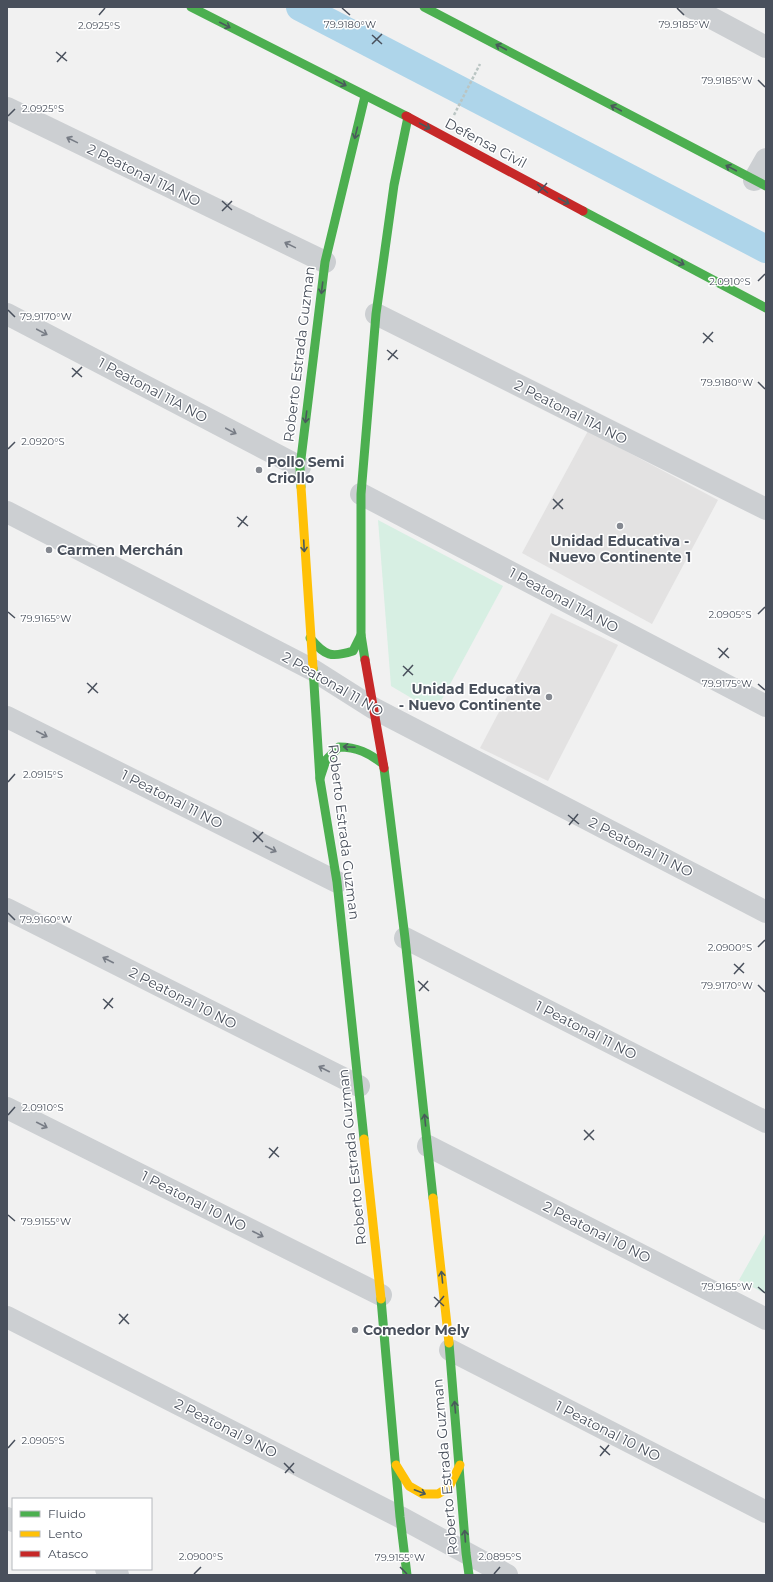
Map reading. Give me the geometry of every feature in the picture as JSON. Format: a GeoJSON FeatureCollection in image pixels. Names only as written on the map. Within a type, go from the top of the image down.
{"type":"FeatureCollection","features":[{"type":"Feature","properties":{"kind":"street","name":"Defensa Civil"},"geometry":{"type":"LineString","coordinates":[[191,7],[408,117],[766,308]]}},
{"type":"Feature","properties":{"kind":"street"},"geometry":{"type":"LineString","coordinates":[[424,7],[760,183],[766,159]]}},
{"type":"Feature","properties":{"kind":"street"},"geometry":{"type":"LineString","coordinates":[[691,7],[766,46]]}},
{"type":"Feature","properties":{"kind":"street","name":"Roberto Estrada Guzman"},"geometry":{"type":"LineString","coordinates":[[365,96],[325,262],[300,467],[320,780],[337,882],[381,1295],[395,1464],[407,1575]]}},
{"type":"Feature","properties":{"kind":"street","name":"2 Peatonal 11A NO"},"geometry":{"type":"LineString","coordinates":[[7,108],[325,262]]}},
{"type":"Feature","properties":{"kind":"street","name":"Roberto Estrada Guzman"},"geometry":{"type":"LineString","coordinates":[[408,117],[394,185],[376,314],[361,494],[361,635],[383,764],[406,938],[450,1350],[466,1554],[469,1575]]}},
{"type":"Feature","properties":{"kind":"street","name":"1 Peatonal 11A NO"},"geometry":{"type":"LineString","coordinates":[[7,314],[300,467]]}},
{"type":"Feature","properties":{"kind":"street","name":"2 Peatonal 11A NO"},"geometry":{"type":"LineString","coordinates":[[376,314],[766,510]]}},
{"type":"Feature","properties":{"kind":"street","name":"1 Peatonal 11A NO"},"geometry":{"type":"LineString","coordinates":[[361,494],[766,706]]}},
{"type":"Feature","properties":{"kind":"street","name":"2 Peatonal 11 NO"},"geometry":{"type":"LineString","coordinates":[[7,512],[313,670],[373,708],[766,912]]}},
{"type":"Feature","properties":{"kind":"street"},"geometry":{"type":"LineString","coordinates":[[310,638],[322,652],[337,657],[353,651],[361,635]]}},
{"type":"Feature","properties":{"kind":"street","name":"1 Peatonal 11 NO"},"geometry":{"type":"LineString","coordinates":[[7,717],[337,882]]}},
{"type":"Feature","properties":{"kind":"street"},"geometry":{"type":"LineString","coordinates":[[320,780],[326,760],[339,747],[353,746],[363,750],[383,764]]}},
{"type":"Feature","properties":{"kind":"street","name":"2 Peatonal 10 NO"},"geometry":{"type":"LineString","coordinates":[[7,909],[359,1086]]}},
{"type":"Feature","properties":{"kind":"street","name":"1 Peatonal 11 NO"},"geometry":{"type":"LineString","coordinates":[[406,938],[766,1122]]}},
{"type":"Feature","properties":{"kind":"street","name":"1 Peatonal 10 NO"},"geometry":{"type":"LineString","coordinates":[[7,1108],[381,1295]]}},
{"type":"Feature","properties":{"kind":"street","name":"2 Peatonal 10 NO"},"geometry":{"type":"LineString","coordinates":[[428,1146],[766,1319]]}},
{"type":"Feature","properties":{"kind":"street","name":"2 Peatonal 9 NO"},"geometry":{"type":"LineString","coordinates":[[7,1317],[400,1517],[507,1575]]}},
{"type":"Feature","properties":{"kind":"street","name":"1 Peatonal 10 NO"},"geometry":{"type":"LineString","coordinates":[[450,1350],[766,1512]]}},
{"type":"Feature","properties":{"kind":"street"},"geometry":{"type":"LineString","coordinates":[[395,1464],[409,1486],[423,1494],[438,1494],[449,1487],[460,1465]]}},
{"type":"Feature","properties":{"kind":"street"},"geometry":{"type":"LineString","coordinates":[[108,1570],[118,1575]]}},
{"type":"Feature","properties":{"kind":"path"},"geometry":{"type":"LineString","coordinates":[[456,112],[480,64]]}},
{"type":"Feature","properties":{"kind":"shaded area","name":"Unidad Educativa - Nuevo Continente 1"},"geometry":{"type":"Polygon","coordinates":[[[588,431],[718,500],[652,624],[522,553],[588,431]]]}},
{"type":"Feature","properties":{"kind":"shaded area","name":"Unidad Educativa - Nuevo Continente"},"geometry":{"type":"Polygon","coordinates":[[[551,613],[618,645],[548,781],[480,748],[551,613]]]}},
{"type":"Feature","properties":{"kind":"green space"},"geometry":{"type":"Polygon","coordinates":[[[378,520],[503,586],[435,712],[391,686],[378,520]]]}},
{"type":"Feature","properties":{"kind":"green space"},"geometry":{"type":"Polygon","coordinates":[[[766,1232],[766,1294],[739,1280],[766,1232]]]}},
{"type":"Feature","properties":{"kind":"waterway"},"geometry":{"type":"LineString","coordinates":[[300,7],[766,249]]}},
{"type":"Feature","properties":{"kind":"traffic: fast"},"geometry":{"type":"LineString","coordinates":[[191,7],[406,116]]}},
{"type":"Feature","properties":{"kind":"traffic: fast"},"geometry":{"type":"LineString","coordinates":[[424,7],[766,186]]}},
{"type":"Feature","properties":{"kind":"traffic: fast"},"geometry":{"type":"LineString","coordinates":[[301,487],[300,467],[325,262],[365,96]]}},
{"type":"Feature","properties":{"kind":"traffic: fast"},"geometry":{"type":"LineString","coordinates":[[365,660],[361,635],[361,494],[376,314],[394,185],[408,117]]}},
{"type":"Feature","properties":{"kind":"traffic: fast"},"geometry":{"type":"LineString","coordinates":[[583,211],[766,308]]}},
{"type":"Feature","properties":{"kind":"traffic: fast"},"geometry":{"type":"LineString","coordinates":[[310,638],[324,652],[334,655],[353,651],[361,635]]}},
{"type":"Feature","properties":{"kind":"traffic: fast"},"geometry":{"type":"LineString","coordinates":[[313,668],[320,780],[337,882],[364,1139]]}},
{"type":"Feature","properties":{"kind":"traffic: fast"},"geometry":{"type":"LineString","coordinates":[[320,778],[326,760],[339,747],[352,748],[362,751],[383,764]]}},
{"type":"Feature","properties":{"kind":"traffic: fast"},"geometry":{"type":"LineString","coordinates":[[384,768],[405,938],[433,1198]]}},
{"type":"Feature","properties":{"kind":"traffic: fast"},"geometry":{"type":"LineString","coordinates":[[381,1299],[400,1517],[407,1575]]}},
{"type":"Feature","properties":{"kind":"traffic: fast"},"geometry":{"type":"LineString","coordinates":[[449,1343],[469,1575]]}},
{"type":"Feature","properties":{"kind":"traffic: slow"},"geometry":{"type":"LineString","coordinates":[[301,487],[313,668]]}},
{"type":"Feature","properties":{"kind":"traffic: slow"},"geometry":{"type":"LineString","coordinates":[[364,1139],[381,1299]]}},
{"type":"Feature","properties":{"kind":"traffic: slow"},"geometry":{"type":"LineString","coordinates":[[433,1198],[449,1343]]}},
{"type":"Feature","properties":{"kind":"traffic: slow"},"geometry":{"type":"LineString","coordinates":[[396,1465],[409,1486],[423,1494],[438,1494],[449,1487],[460,1465]]}},
{"type":"Feature","properties":{"kind":"traffic: jam"},"geometry":{"type":"LineString","coordinates":[[406,116],[583,211]]}},
{"type":"Feature","properties":{"kind":"traffic: jam"},"geometry":{"type":"LineString","coordinates":[[365,660],[384,768]]}},
{"type":"Feature","properties":{"kind":"place","name":"Pollo Semi Criollo"},"geometry":{"type":"Point","coordinates":[259,470]}},
{"type":"Feature","properties":{"kind":"place","name":"Unidad Educativa - Nuevo Continente 1"},"geometry":{"type":"Point","coordinates":[620,526]}},
{"type":"Feature","properties":{"kind":"place","name":"Carmen Merchán"},"geometry":{"type":"Point","coordinates":[49,550]}},
{"type":"Feature","properties":{"kind":"place","name":"Unidad Educativa - Nuevo Continente"},"geometry":{"type":"Point","coordinates":[549,697]}},
{"type":"Feature","properties":{"kind":"place","name":"Comedor Mely"},"geometry":{"type":"Point","coordinates":[355,1330]}}]}
